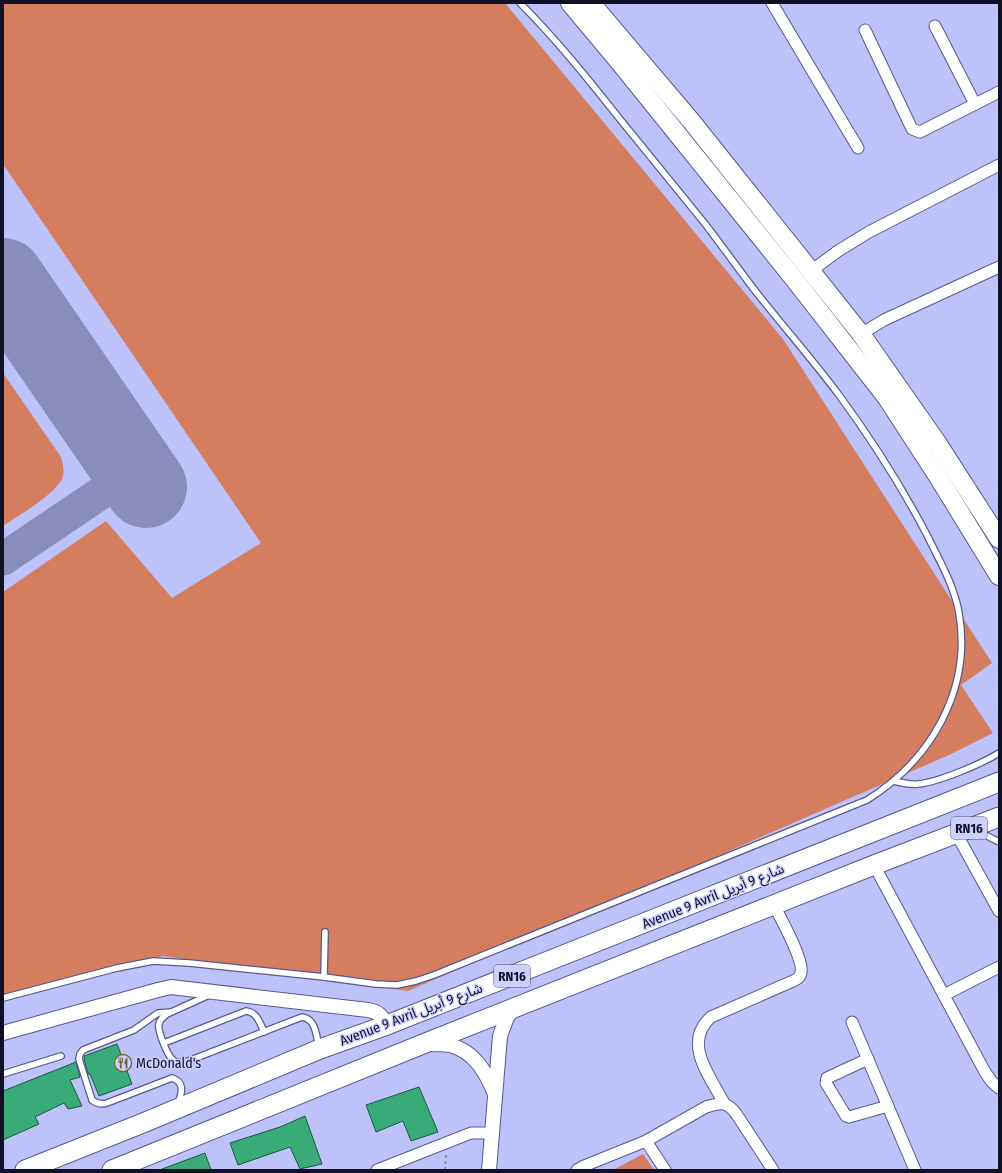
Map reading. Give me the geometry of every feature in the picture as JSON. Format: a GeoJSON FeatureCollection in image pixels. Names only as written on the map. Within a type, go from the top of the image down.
{"type":"FeatureCollection","features":[{"type":"Feature","properties":{"kind":"highway","name":"Avenue 9 Avril شارع 9 أبريل"},"geometry":{"type":"LineString","coordinates":[[25,1170],[143,1123],[320,1048],[387,1025],[999,782]]}},
{"type":"Feature","properties":{"kind":"highway","name":"RN16"},"geometry":{"type":"LineString","coordinates":[[112,1170],[423,1044],[999,816]]}},
{"type":"Feature","properties":{"kind":"main road"},"geometry":{"type":"LineString","coordinates":[[570,3],[795,280],[887,398],[937,475],[999,576]]}},
{"type":"Feature","properties":{"kind":"main road"},"geometry":{"type":"LineString","coordinates":[[591,3],[692,122],[861,334],[996,529]]}},
{"type":"Feature","properties":{"kind":"street"},"geometry":{"type":"LineString","coordinates":[[772,3],[858,148]]}},
{"type":"Feature","properties":{"kind":"street"},"geometry":{"type":"LineString","coordinates":[[935,26],[975,104]]}},
{"type":"Feature","properties":{"kind":"street"},"geometry":{"type":"LineString","coordinates":[[865,30],[912,129],[920,132],[999,92]]}},
{"type":"Feature","properties":{"kind":"street"},"geometry":{"type":"LineString","coordinates":[[811,271],[838,251],[869,232],[999,165]]}},
{"type":"Feature","properties":{"kind":"street"},"geometry":{"type":"LineString","coordinates":[[861,334],[884,320],[999,267]]}},
{"type":"Feature","properties":{"kind":"street"},"geometry":{"type":"LineString","coordinates":[[963,830],[999,912]]}},
{"type":"Feature","properties":{"kind":"street"},"geometry":{"type":"LineString","coordinates":[[874,865],[985,1072],[992,1082],[999,1088]]}},
{"type":"Feature","properties":{"kind":"street"},"geometry":{"type":"LineString","coordinates":[[773,1170],[737,1115],[731,1107],[724,1103],[702,1063],[697,1043],[699,1032],[703,1024],[711,1017],[799,978],[801,965],[793,944],[774,905]]}},
{"type":"Feature","properties":{"kind":"street"},"geometry":{"type":"LineString","coordinates":[[944,995],[999,967]]}},
{"type":"Feature","properties":{"kind":"street"},"geometry":{"type":"LineString","coordinates":[[3,1033],[171,987],[375,1011],[381,1015],[387,1025]]}},
{"type":"Feature","properties":{"kind":"street"},"geometry":{"type":"LineString","coordinates":[[489,1170],[500,1036],[507,1017],[514,1008]]}},
{"type":"Feature","properties":{"kind":"street"},"geometry":{"type":"LineString","coordinates":[[852,1022],[916,1170]]}},
{"type":"Feature","properties":{"kind":"street"},"geometry":{"type":"LineString","coordinates":[[423,1044],[449,1045],[468,1053],[488,1078],[495,1095]]}},
{"type":"Feature","properties":{"kind":"street"},"geometry":{"type":"LineString","coordinates":[[868,1059],[827,1078],[826,1083],[846,1116],[849,1117],[888,1106]]}},
{"type":"Feature","properties":{"kind":"street"},"geometry":{"type":"LineString","coordinates":[[577,1170],[646,1141],[706,1107],[724,1103]]}},
{"type":"Feature","properties":{"kind":"street"},"geometry":{"type":"LineString","coordinates":[[377,1170],[393,1167],[471,1133],[492,1133]]}},
{"type":"Feature","properties":{"kind":"street"},"geometry":{"type":"LineString","coordinates":[[646,1141],[665,1170]]}},
{"type":"Feature","properties":{"kind":"lane"},"geometry":{"type":"LineString","coordinates":[[3,998],[117,968],[153,961],[171,961],[324,977],[370,984],[397,985],[416,981],[867,800],[894,781],[908,767],[926,747],[944,717],[952,698],[957,677],[961,636],[959,616],[955,596],[948,576],[902,490],[839,396],[699,217],[584,74],[520,3]]}},
{"type":"Feature","properties":{"kind":"lane"},"geometry":{"type":"LineString","coordinates":[[894,781],[911,784],[929,782],[975,765],[999,753]]}},
{"type":"Feature","properties":{"kind":"lane"},"geometry":{"type":"LineString","coordinates":[[963,830],[999,842]]}},
{"type":"Feature","properties":{"kind":"lane"},"geometry":{"type":"LineString","coordinates":[[324,977],[325,932]]}},
{"type":"Feature","properties":{"kind":"lane"},"geometry":{"type":"LineString","coordinates":[[217,992],[171,1012],[162,1018],[159,1023],[158,1030],[171,1059],[177,1063],[183,1064],[296,1019],[302,1018],[308,1018],[313,1022],[320,1048]]}},
{"type":"Feature","properties":{"kind":"lane"},"geometry":{"type":"LineString","coordinates":[[164,1043],[246,1010],[255,1014],[264,1032]]}},
{"type":"Feature","properties":{"kind":"lane"},"geometry":{"type":"LineString","coordinates":[[171,1012],[158,1014],[134,1030],[83,1050],[79,1059],[92,1100],[96,1104],[107,1103],[172,1078],[180,1082],[182,1091],[176,1108]]}},
{"type":"Feature","properties":{"kind":"lane"},"geometry":{"type":"LineString","coordinates":[[3,1074],[61,1056]]}},
{"type":"Feature","properties":{"kind":"shaded area"},"geometry":{"type":"Polygon","coordinates":[[[3,3],[505,3],[783,339],[992,663],[961,685],[993,733],[949,755],[408,991],[163,956],[3,1001],[3,592],[106,521],[172,598],[261,543],[3,164],[3,3]]]}},
{"type":"Feature","properties":{"kind":"shaded area"},"geometry":{"type":"Polygon","coordinates":[[[3,373],[61,457],[64,471],[62,479],[52,491],[36,504],[3,526],[3,373]]]}},
{"type":"Feature","properties":{"kind":"shaded area"},"geometry":{"type":"Polygon","coordinates":[[[643,1154],[654,1170],[613,1170],[643,1154]]]}},
{"type":"Feature","properties":{"kind":"building"},"geometry":{"type":"Polygon","coordinates":[[[117,1044],[132,1084],[99,1096],[90,1074],[88,1074],[84,1056],[117,1044]]]}},
{"type":"Feature","properties":{"kind":"building"},"geometry":{"type":"Polygon","coordinates":[[[76,1062],[80,1077],[70,1080],[82,1106],[68,1109],[64,1103],[35,1117],[39,1124],[3,1140],[3,1091],[76,1062]]]}},
{"type":"Feature","properties":{"kind":"building"},"geometry":{"type":"Polygon","coordinates":[[[419,1087],[438,1132],[411,1141],[403,1121],[376,1132],[366,1105],[419,1087]]]}},
{"type":"Feature","properties":{"kind":"building"},"geometry":{"type":"Polygon","coordinates":[[[305,1116],[322,1164],[300,1169],[290,1147],[238,1165],[230,1143],[280,1127],[305,1116]]]}},
{"type":"Feature","properties":{"kind":"building"},"geometry":{"type":"Polygon","coordinates":[[[205,1153],[211,1170],[162,1170],[162,1169],[205,1153]]]}},
{"type":"Feature","properties":{"kind":"taxiway"},"geometry":{"type":"LineString","coordinates":[[3,559],[135,470]]}},
{"type":"Feature","properties":{"kind":"runway"},"geometry":{"type":"LineString","coordinates":[[3,279],[146,487]]}},
{"type":"Feature","properties":{"kind":"place","name":"McDonald's"},"geometry":{"type":"Point","coordinates":[123,1063]}}]}
